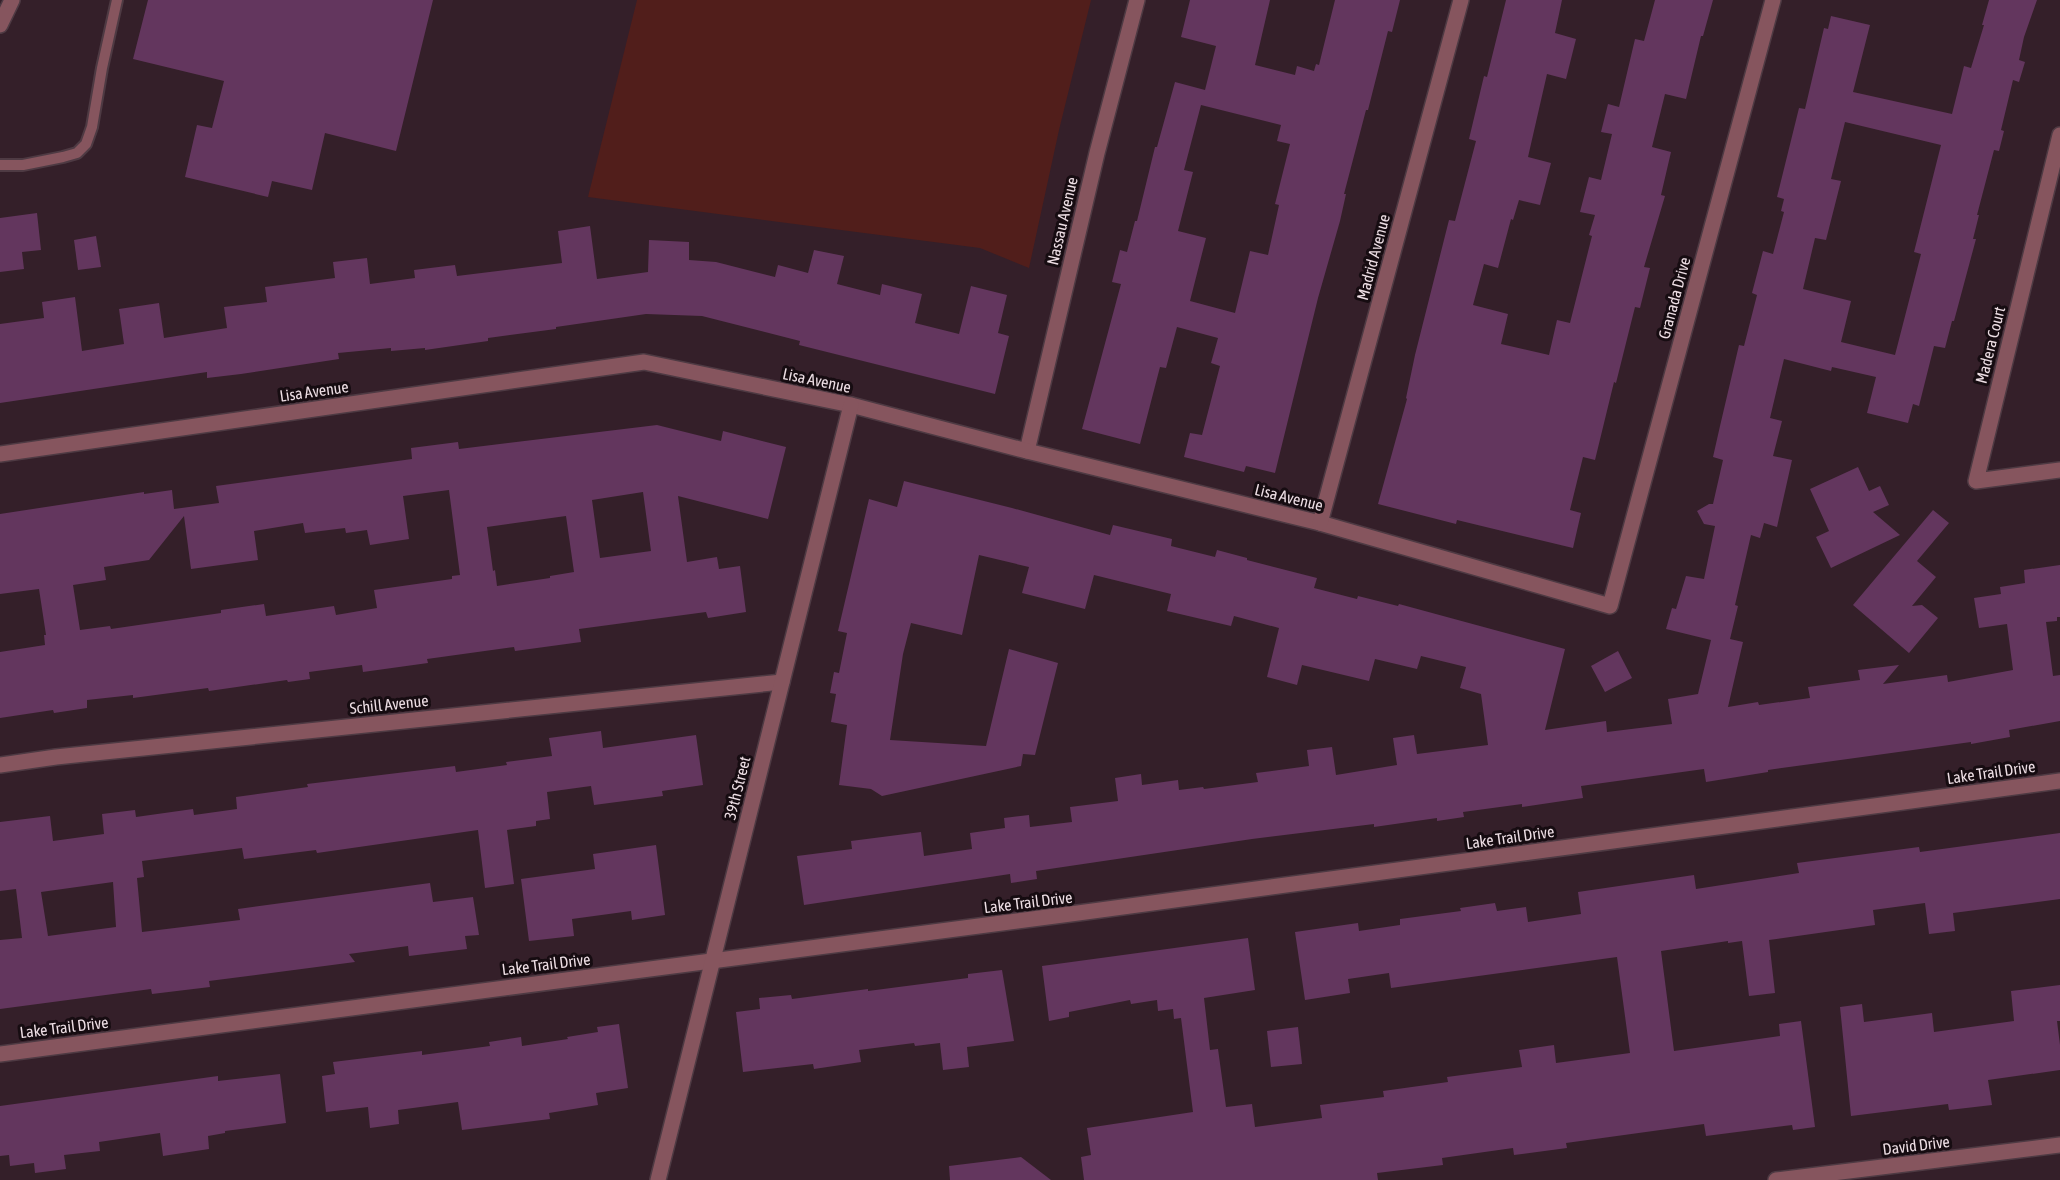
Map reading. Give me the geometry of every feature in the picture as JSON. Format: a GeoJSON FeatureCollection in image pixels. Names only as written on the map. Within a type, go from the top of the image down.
{"type":"FeatureCollection","features":[{"type":"Feature","properties":{"kind":"street"},"geometry":{"type":"LineString","coordinates":[[0,26],[12,0]]}},
{"type":"Feature","properties":{"kind":"street","name":"Nassau Avenue"},"geometry":{"type":"LineString","coordinates":[[1027,451],[1096,153],[1137,0]]}},
{"type":"Feature","properties":{"kind":"street","name":"Madrid Avenue"},"geometry":{"type":"LineString","coordinates":[[1320,523],[1461,0]]}},
{"type":"Feature","properties":{"kind":"street","name":"Granada Drive"},"geometry":{"type":"LineString","coordinates":[[1610,606],[1773,0]]}},
{"type":"Feature","properties":{"kind":"street","name":"Madera Court"},"geometry":{"type":"LineString","coordinates":[[2060,135],[1976,481],[2060,471]]}},
{"type":"Feature","properties":{"kind":"street","name":"Lisa Avenue"},"geometry":{"type":"LineString","coordinates":[[0,454],[644,362],[851,405],[1320,523],[1610,606]]}},
{"type":"Feature","properties":{"kind":"street","name":"39th Street"},"geometry":{"type":"LineString","coordinates":[[658,1180],[851,405]]}},
{"type":"Feature","properties":{"kind":"street","name":"Schill Avenue"},"geometry":{"type":"LineString","coordinates":[[0,765],[56,757],[782,681]]}},
{"type":"Feature","properties":{"kind":"street","name":"Lake Trail Drive"},"geometry":{"type":"LineString","coordinates":[[0,1054],[2060,780]]}},
{"type":"Feature","properties":{"kind":"street","name":"David Drive"},"geometry":{"type":"LineString","coordinates":[[1776,1180],[2060,1145]]}},
{"type":"Feature","properties":{"kind":"lane"},"geometry":{"type":"LineString","coordinates":[[0,165],[23,165],[63,157],[77,153],[86,144],[92,127],[117,0]]}},
{"type":"Feature","properties":{"kind":"shaded area"},"geometry":{"type":"Polygon","coordinates":[[[637,0],[1091,0],[1059,130],[1029,268],[980,248],[588,197],[637,0]]]}},
{"type":"Feature","properties":{"kind":"building"},"geometry":{"type":"Polygon","coordinates":[[[148,0],[433,0],[396,151],[325,133],[312,190],[272,181],[268,197],[185,177],[197,125],[212,128],[224,81],[133,59],[148,0]]]}},
{"type":"Feature","properties":{"kind":"building"},"geometry":{"type":"Polygon","coordinates":[[[1190,0],[1270,0],[1255,65],[1295,75],[1297,66],[1314,71],[1316,64],[1319,65],[1335,0],[1400,0],[1392,32],[1388,31],[1368,110],[1366,110],[1275,473],[1246,466],[1244,472],[1184,457],[1190,433],[1202,435],[1220,366],[1211,363],[1218,338],[1177,327],[1166,368],[1160,367],[1140,444],[1082,429],[1121,284],[1112,282],[1120,250],[1127,252],[1175,82],[1205,90],[1216,46],[1181,37],[1190,0]],[[1201,105],[1184,170],[1193,172],[1178,231],[1206,238],[1190,301],[1235,313],[1250,251],[1268,255],[1279,205],[1275,204],[1290,144],[1277,141],[1281,125],[1201,105]]]}},
{"type":"Feature","properties":{"kind":"building"},"geometry":{"type":"Polygon","coordinates":[[[1506,0],[1562,0],[1555,33],[1576,39],[1566,79],[1547,74],[1528,157],[1551,163],[1540,205],[1519,200],[1513,220],[1511,219],[1498,268],[1484,264],[1473,305],[1508,314],[1501,344],[1549,355],[1557,320],[1570,323],[1592,236],[1589,235],[1595,215],[1580,212],[1589,177],[1601,180],[1612,134],[1601,132],[1608,104],[1619,107],[1635,39],[1644,41],[1655,0],[1713,0],[1703,36],[1701,36],[1686,99],[1665,94],[1652,147],[1671,152],[1661,195],[1665,196],[1644,267],[1650,268],[1640,308],[1635,307],[1595,460],[1583,457],[1570,510],[1581,513],[1573,548],[1457,520],[1456,524],[1378,504],[1407,399],[1415,355],[1449,220],[1455,221],[1476,141],[1469,139],[1506,0]]]}},
{"type":"Feature","properties":{"kind":"building"},"geometry":{"type":"Polygon","coordinates":[[[1989,0],[2037,0],[2024,37],[2019,60],[2025,62],[2019,82],[2013,80],[2001,130],[2004,131],[1999,151],[1994,150],[1977,215],[1979,215],[1973,239],[1976,239],[1945,348],[1934,346],[1919,406],[1913,404],[1908,423],[1867,413],[1876,377],[1832,367],[1831,371],[1784,359],[1770,418],[1782,421],[1773,456],[1792,460],[1777,527],[1764,523],[1760,538],[1751,535],[1735,605],[1738,606],[1730,639],[1743,642],[1728,707],[1810,698],[1808,687],[1860,680],[1858,670],[1899,665],[1883,684],[1947,675],[1948,682],[2013,670],[2007,624],[1979,628],[1974,598],[2001,594],[2000,587],[2025,583],[2024,570],[2060,565],[2060,617],[2057,617],[2057,621],[2046,622],[2053,676],[2060,675],[2060,721],[2009,730],[2010,737],[1971,744],[1971,742],[1768,770],[1768,772],[1706,782],[1704,769],[1581,786],[1583,798],[1522,807],[1522,804],[1463,812],[1464,817],[1437,821],[1437,818],[1374,827],[1374,824],[1252,839],[1036,871],[1037,879],[1011,883],[1010,874],[804,905],[797,856],[852,849],[851,841],[921,832],[924,856],[972,849],[970,833],[1005,828],[1004,818],[1029,815],[1030,827],[1072,822],[1070,807],[1118,801],[1115,778],[1141,774],[1142,785],[1178,780],[1179,790],[1203,787],[1204,789],[1258,782],[1256,773],[1309,766],[1307,750],[1332,747],[1336,775],[1397,765],[1393,738],[1414,735],[1417,754],[1488,745],[1481,694],[1460,688],[1466,667],[1421,656],[1417,669],[1375,659],[1369,681],[1302,665],[1297,685],[1267,677],[1279,628],[1234,616],[1231,626],[1167,611],[1171,594],[1094,575],[1085,609],[1022,593],[1029,567],[979,555],[962,635],[911,623],[903,654],[890,740],[986,746],[1009,649],[1058,663],[1035,755],[1023,754],[1021,766],[882,796],[871,789],[839,785],[847,725],[831,722],[836,694],[830,693],[834,672],[839,673],[847,633],[838,631],[869,499],[897,507],[904,481],[1110,535],[1113,525],[1172,539],[1171,546],[1215,557],[1217,550],[1317,578],[1314,588],[1357,599],[1358,596],[1398,606],[1399,604],[1565,649],[1545,730],[1606,721],[1607,732],[1672,724],[1668,699],[1698,694],[1711,640],[1666,629],[1672,608],[1676,609],[1686,576],[1704,579],[1715,526],[1704,524],[1697,511],[1713,504],[1723,460],[1713,457],[1720,426],[1739,345],[1744,346],[1757,295],[1752,293],[1763,251],[1773,254],[1784,212],[1781,211],[1784,199],[1777,197],[1799,108],[1805,109],[1824,28],[1828,29],[1831,16],[1870,25],[1853,92],[1952,114],[1964,66],[1971,68],[1984,25],[1982,25],[1989,0]],[[1845,122],[1831,179],[1841,181],[1826,240],[1815,238],[1803,289],[1851,301],[1841,342],[1895,355],[1921,254],[1914,252],[1941,145],[1845,122]]]}},
{"type":"Feature","properties":{"kind":"building"},"geometry":{"type":"Polygon","coordinates":[[[37,213],[41,250],[22,252],[24,269],[0,272],[0,218],[37,213]]]}},
{"type":"Feature","properties":{"kind":"building"},"geometry":{"type":"Polygon","coordinates":[[[590,226],[597,279],[648,272],[649,240],[689,242],[689,260],[716,262],[775,277],[778,265],[808,273],[814,250],[844,256],[837,284],[880,295],[882,284],[922,294],[915,323],[959,334],[971,286],[1007,295],[998,333],[1009,336],[995,394],[799,345],[800,341],[702,316],[646,314],[425,350],[425,348],[391,351],[391,348],[338,353],[339,359],[241,374],[207,378],[207,372],[0,403],[0,324],[44,318],[42,302],[75,297],[82,351],[124,344],[119,309],[159,303],[164,338],[227,328],[224,307],[267,302],[265,287],[335,278],[333,262],[367,258],[370,284],[415,278],[414,270],[455,265],[457,276],[562,263],[558,231],[590,226]]]}},
{"type":"Feature","properties":{"kind":"building"},"geometry":{"type":"Polygon","coordinates":[[[96,236],[101,267],[78,270],[74,240],[96,236]]]}},
{"type":"Feature","properties":{"kind":"building"},"geometry":{"type":"Polygon","coordinates":[[[657,425],[721,441],[723,431],[786,447],[768,519],[678,496],[687,562],[717,557],[719,569],[740,566],[746,612],[708,618],[706,612],[579,629],[581,642],[515,651],[514,647],[427,659],[428,663],[363,672],[362,665],[309,672],[310,679],[288,682],[287,680],[209,691],[208,688],[133,698],[133,695],[87,700],[87,708],[54,713],[53,710],[0,718],[0,652],[45,645],[44,635],[46,635],[39,589],[0,594],[0,514],[144,492],[144,494],[172,490],[174,509],[219,503],[216,486],[412,459],[411,448],[458,442],[459,449],[657,425]],[[449,490],[403,496],[409,539],[370,545],[367,530],[346,533],[345,528],[305,533],[303,523],[254,531],[258,560],[191,569],[184,516],[149,560],[104,567],[106,580],[73,585],[80,630],[110,626],[111,629],[221,613],[221,610],[264,604],[266,616],[334,606],[336,615],[377,608],[374,590],[452,579],[452,576],[460,575],[449,490]],[[643,492],[592,500],[600,558],[651,551],[643,492]],[[566,516],[487,527],[497,586],[574,572],[566,516]]]}},
{"type":"Feature","properties":{"kind":"building"},"geometry":{"type":"Polygon","coordinates":[[[1858,467],[1869,491],[1880,486],[1889,505],[1873,512],[1900,535],[1831,568],[1816,537],[1829,531],[1810,489],[1858,467]]]}},
{"type":"Feature","properties":{"kind":"building"},"geometry":{"type":"Polygon","coordinates":[[[1933,510],[1949,523],[1917,561],[1936,577],[1912,606],[1922,605],[1938,618],[1909,653],[1853,605],[1933,510]]]}},
{"type":"Feature","properties":{"kind":"building"},"geometry":{"type":"Polygon","coordinates":[[[1618,651],[1632,678],[1605,692],[1591,666],[1618,651]]]}},
{"type":"Feature","properties":{"kind":"building"},"geometry":{"type":"Polygon","coordinates":[[[601,731],[603,748],[696,735],[703,785],[662,791],[663,796],[594,805],[591,786],[547,792],[550,819],[536,821],[536,826],[507,830],[514,884],[485,888],[478,830],[317,853],[316,850],[244,859],[242,848],[142,861],[144,877],[137,878],[142,932],[240,920],[238,909],[430,883],[433,902],[473,897],[479,935],[465,936],[467,949],[409,956],[408,946],[349,954],[355,962],[209,981],[210,987],[152,994],[151,989],[0,1009],[0,940],[22,938],[16,889],[0,891],[0,822],[50,816],[53,841],[104,834],[102,814],[135,810],[136,817],[193,809],[194,815],[237,809],[236,797],[308,787],[307,784],[455,766],[456,772],[507,765],[506,762],[552,756],[549,738],[601,731]],[[113,882],[41,892],[48,936],[116,927],[113,882]]]}},
{"type":"Feature","properties":{"kind":"building"},"geometry":{"type":"Polygon","coordinates":[[[2060,833],[2060,899],[1953,913],[1955,931],[1929,934],[1925,903],[1873,910],[1875,925],[1769,940],[1775,993],[1749,996],[1742,941],[1661,951],[1674,1051],[1780,1036],[1779,1024],[1801,1021],[1815,1127],[1793,1130],[1792,1125],[1706,1136],[1704,1124],[1566,1143],[1567,1148],[1514,1155],[1513,1148],[1442,1158],[1443,1165],[1377,1173],[1378,1180],[1084,1180],[1081,1157],[1091,1155],[1087,1128],[1193,1112],[1181,1018],[1174,1019],[1173,1009],[1158,1011],[1157,1000],[1131,1004],[1130,1000],[1069,1012],[1069,1017],[1049,1021],[1042,966],[1248,938],[1255,990],[1204,998],[1210,1050],[1218,1049],[1226,1107],[1252,1104],[1255,1127],[1322,1118],[1320,1105],[1384,1097],[1383,1091],[1448,1082],[1447,1077],[1522,1067],[1519,1050],[1554,1045],[1556,1063],[1630,1053],[1617,957],[1391,988],[1389,973],[1348,979],[1350,993],[1305,1000],[1295,932],[1358,923],[1359,931],[1400,925],[1400,919],[1461,911],[1460,908],[1495,903],[1497,911],[1526,907],[1528,922],[1581,914],[1578,892],[1694,875],[1696,889],[1799,873],[1797,863],[1919,847],[1920,852],[2060,833]]]}},
{"type":"Feature","properties":{"kind":"building"},"geometry":{"type":"Polygon","coordinates":[[[656,845],[665,915],[632,920],[631,911],[572,919],[574,936],[529,941],[521,879],[595,869],[593,854],[656,845]]]}},
{"type":"Feature","properties":{"kind":"building"},"geometry":{"type":"Polygon","coordinates":[[[1002,970],[1014,1041],[967,1047],[969,1067],[943,1070],[940,1043],[915,1046],[914,1043],[859,1050],[861,1062],[814,1069],[813,1064],[743,1072],[736,1012],[760,1009],[759,998],[791,995],[792,999],[868,989],[868,991],[968,978],[968,974],[1002,970]]]}},
{"type":"Feature","properties":{"kind":"building"},"geometry":{"type":"Polygon","coordinates":[[[2060,985],[2060,1021],[2057,1021],[2060,1070],[1988,1080],[1992,1105],[1949,1110],[1948,1104],[1851,1116],[1840,1007],[1862,1004],[1864,1022],[1932,1013],[1934,1032],[2014,1021],[2011,991],[2060,985]]]}},
{"type":"Feature","properties":{"kind":"building"},"geometry":{"type":"Polygon","coordinates":[[[619,1024],[628,1088],[596,1093],[598,1105],[549,1113],[550,1119],[462,1130],[458,1102],[398,1110],[399,1124],[370,1128],[368,1107],[326,1112],[322,1076],[335,1074],[333,1062],[422,1051],[422,1055],[490,1046],[489,1042],[521,1037],[522,1046],[568,1039],[567,1037],[598,1032],[597,1027],[619,1024]]]}},
{"type":"Feature","properties":{"kind":"building"},"geometry":{"type":"Polygon","coordinates":[[[1298,1027],[1302,1064],[1271,1067],[1267,1031],[1298,1027]]]}},
{"type":"Feature","properties":{"kind":"building"},"geometry":{"type":"Polygon","coordinates":[[[280,1074],[286,1123],[225,1131],[225,1133],[208,1136],[209,1149],[163,1156],[160,1133],[99,1142],[100,1151],[64,1155],[66,1169],[35,1173],[34,1163],[10,1166],[9,1155],[0,1156],[0,1106],[218,1076],[218,1081],[280,1074]]]}},
{"type":"Feature","properties":{"kind":"building"},"geometry":{"type":"Polygon","coordinates":[[[1021,1157],[1051,1180],[950,1180],[949,1166],[1021,1157]]]}}]}
